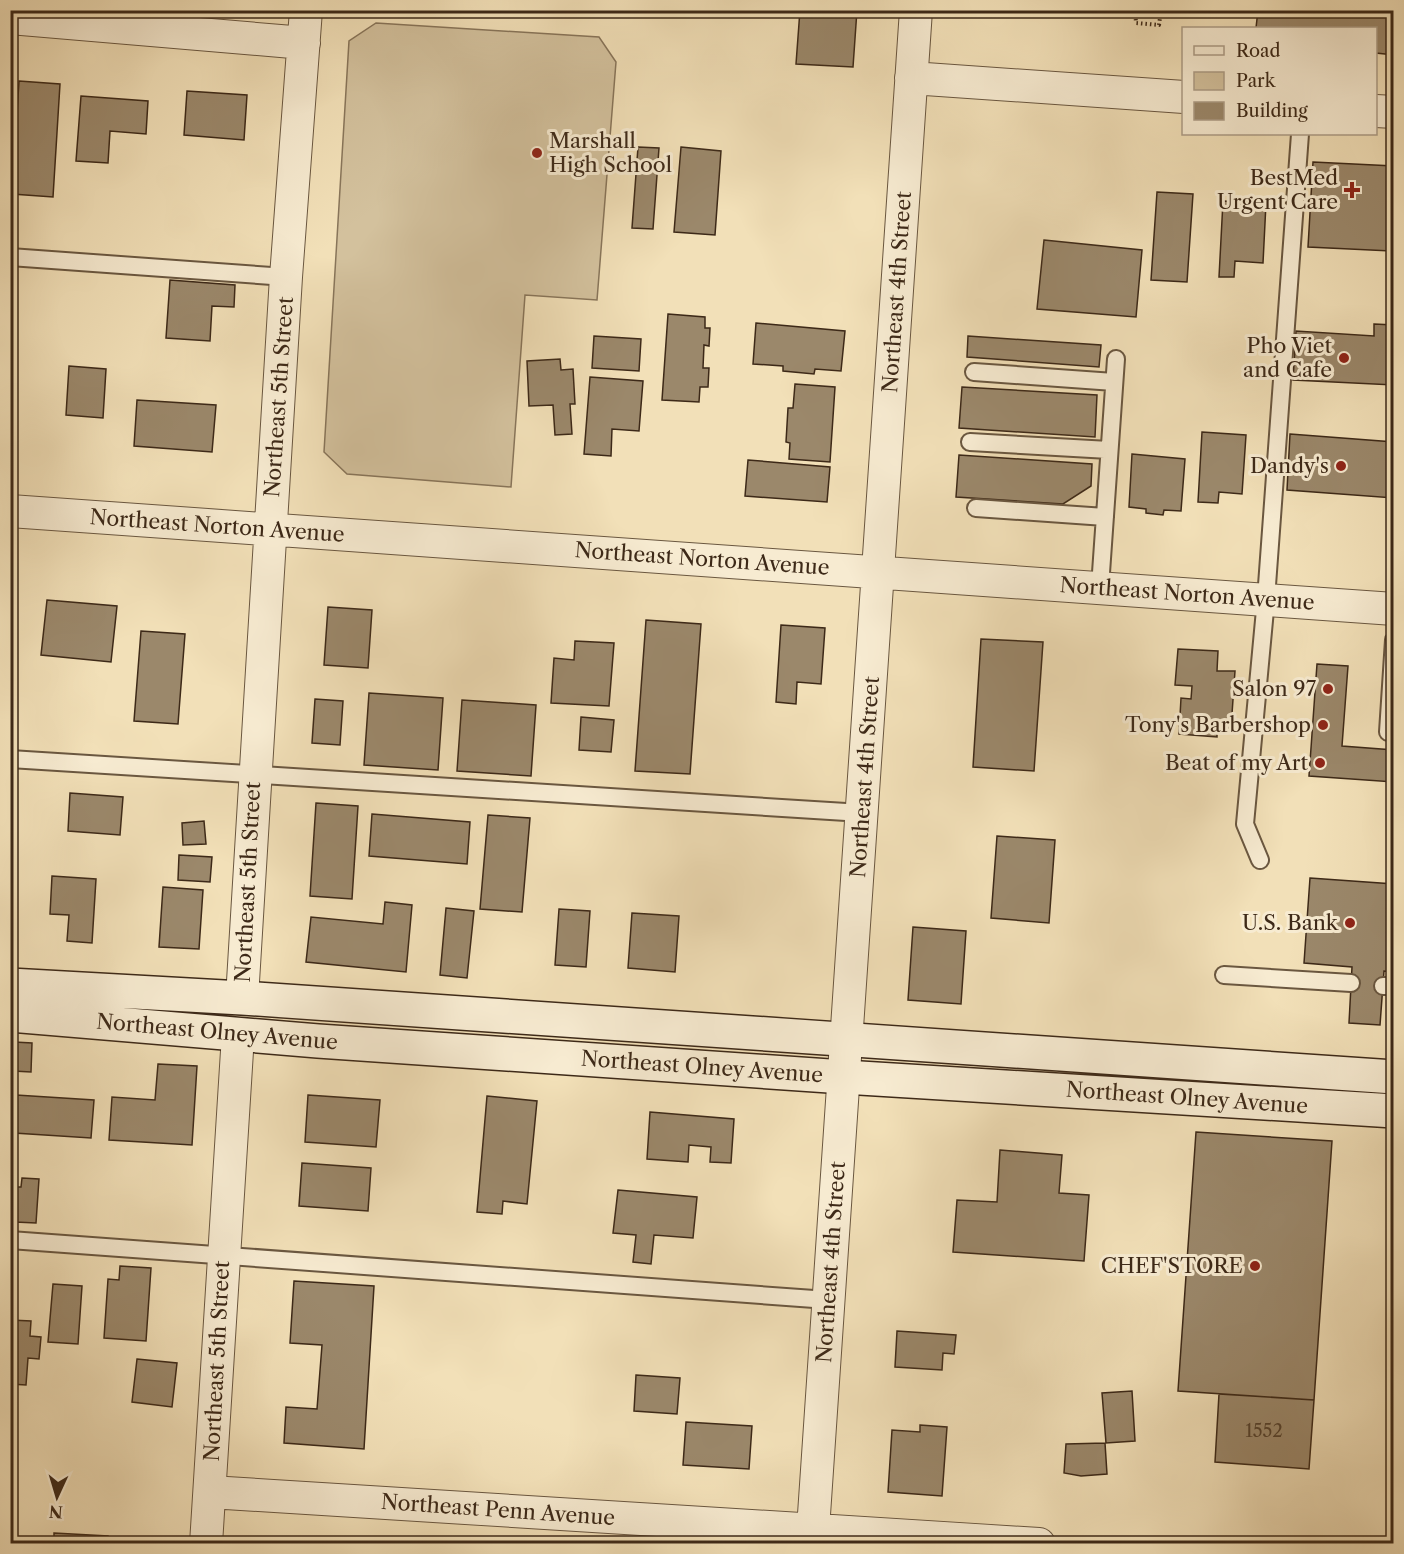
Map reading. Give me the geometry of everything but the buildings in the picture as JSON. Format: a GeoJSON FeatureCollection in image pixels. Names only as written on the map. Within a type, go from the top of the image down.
{"type":"FeatureCollection","features":[{"type":"Feature","properties":{"kind":"main road","name":"Northeast Olney Avenue"},"geometry":{"type":"LineString","coordinates":[[10,985],[1394,1077]]}},
{"type":"Feature","properties":{"kind":"main road","name":"Northeast Olney Avenue"},"geometry":{"type":"LineString","coordinates":[[10,1015],[238,1035],[844,1077],[1394,1110]]}},
{"type":"Feature","properties":{"kind":"street","name":"Northeast 5th Street"},"geometry":{"type":"LineString","coordinates":[[242,999],[286,277],[306,10]]}},
{"type":"Feature","properties":{"kind":"street","name":"Northeast 4th Street"},"geometry":{"type":"LineString","coordinates":[[812,1536],[916,10]]}},
{"type":"Feature","properties":{"kind":"street"},"geometry":{"type":"LineString","coordinates":[[10,18],[304,43]]}},
{"type":"Feature","properties":{"kind":"street"},"geometry":{"type":"LineString","coordinates":[[911,78],[1182,97]]}},
{"type":"Feature","properties":{"kind":"street"},"geometry":{"type":"LineString","coordinates":[[1377,111],[1394,112]]}},
{"type":"Feature","properties":{"kind":"street","name":"Northeast Norton Avenue"},"geometry":{"type":"LineString","coordinates":[[10,512],[879,571],[1394,609]]}},
{"type":"Feature","properties":{"kind":"street","name":"Northeast 5th Street"},"geometry":{"type":"LineString","coordinates":[[206,1544],[238,1035]]}},
{"type":"Feature","properties":{"kind":"street","name":"Northeast Penn Avenue"},"geometry":{"type":"LineString","coordinates":[[210,1492],[812,1536],[1038,1544]]}},
{"type":"Feature","properties":{"kind":"lane"},"geometry":{"type":"LineString","coordinates":[[1260,860],[1245,824],[1266,599],[1300,135]]}},
{"type":"Feature","properties":{"kind":"lane"},"geometry":{"type":"LineString","coordinates":[[10,257],[286,277]]}},
{"type":"Feature","properties":{"kind":"lane"},"geometry":{"type":"LineString","coordinates":[[1100,587],[1116,359]]}},
{"type":"Feature","properties":{"kind":"lane"},"geometry":{"type":"LineString","coordinates":[[974,372],[1114,382]]}},
{"type":"Feature","properties":{"kind":"lane"},"geometry":{"type":"LineString","coordinates":[[970,442],[1109,450]]}},
{"type":"Feature","properties":{"kind":"lane"},"geometry":{"type":"LineString","coordinates":[[976,508],[1105,517]]}},
{"type":"Feature","properties":{"kind":"lane"},"geometry":{"type":"LineString","coordinates":[[1388,732],[1394,640]]}},
{"type":"Feature","properties":{"kind":"lane"},"geometry":{"type":"LineString","coordinates":[[10,759],[862,813]]}},
{"type":"Feature","properties":{"kind":"lane"},"geometry":{"type":"LineString","coordinates":[[1224,975],[1351,983]]}},
{"type":"Feature","properties":{"kind":"lane"},"geometry":{"type":"LineString","coordinates":[[10,1240],[828,1300]]}},
{"type":"Feature","properties":{"kind":"path"},"geometry":{"type":"LineString","coordinates":[[1135,10],[1136,23],[1159,25],[1161,10]]}},
{"type":"Feature","properties":{"kind":"path"},"geometry":{"type":"LineString","coordinates":[[1227,10],[1251,13],[1251,10]]}},
{"type":"Feature","properties":{"kind":"green space","name":"Marshall High School"},"geometry":{"type":"Polygon","coordinates":[[[376,23],[599,37],[616,62],[597,300],[525,295],[511,487],[347,474],[324,452],[349,41],[376,23]]]}},
{"type":"Feature","properties":{"kind":"place","name":"Marshall High School"},"geometry":{"type":"Point","coordinates":[537,153]}},
{"type":"Feature","properties":{"kind":"place","name":"BestMed Urgent Care"},"geometry":{"type":"Point","coordinates":[1352,190]}},
{"type":"Feature","properties":{"kind":"place","name":"Pho Viet and Cafe"},"geometry":{"type":"Point","coordinates":[1344,358]}},
{"type":"Feature","properties":{"kind":"place","name":"Dandy's"},"geometry":{"type":"Point","coordinates":[1341,466]}},
{"type":"Feature","properties":{"kind":"place","name":"Salon 97"},"geometry":{"type":"Point","coordinates":[1328,689]}},
{"type":"Feature","properties":{"kind":"place","name":"Tony's Barbershop"},"geometry":{"type":"Point","coordinates":[1323,725]}},
{"type":"Feature","properties":{"kind":"place","name":"Beat of my Art"},"geometry":{"type":"Point","coordinates":[1320,763]}},
{"type":"Feature","properties":{"kind":"place","name":"U.S. Bank"},"geometry":{"type":"Point","coordinates":[1350,923]}},
{"type":"Feature","properties":{"kind":"place","name":"CHEF'STORE"},"geometry":{"type":"Point","coordinates":[1255,1266]}}]}
